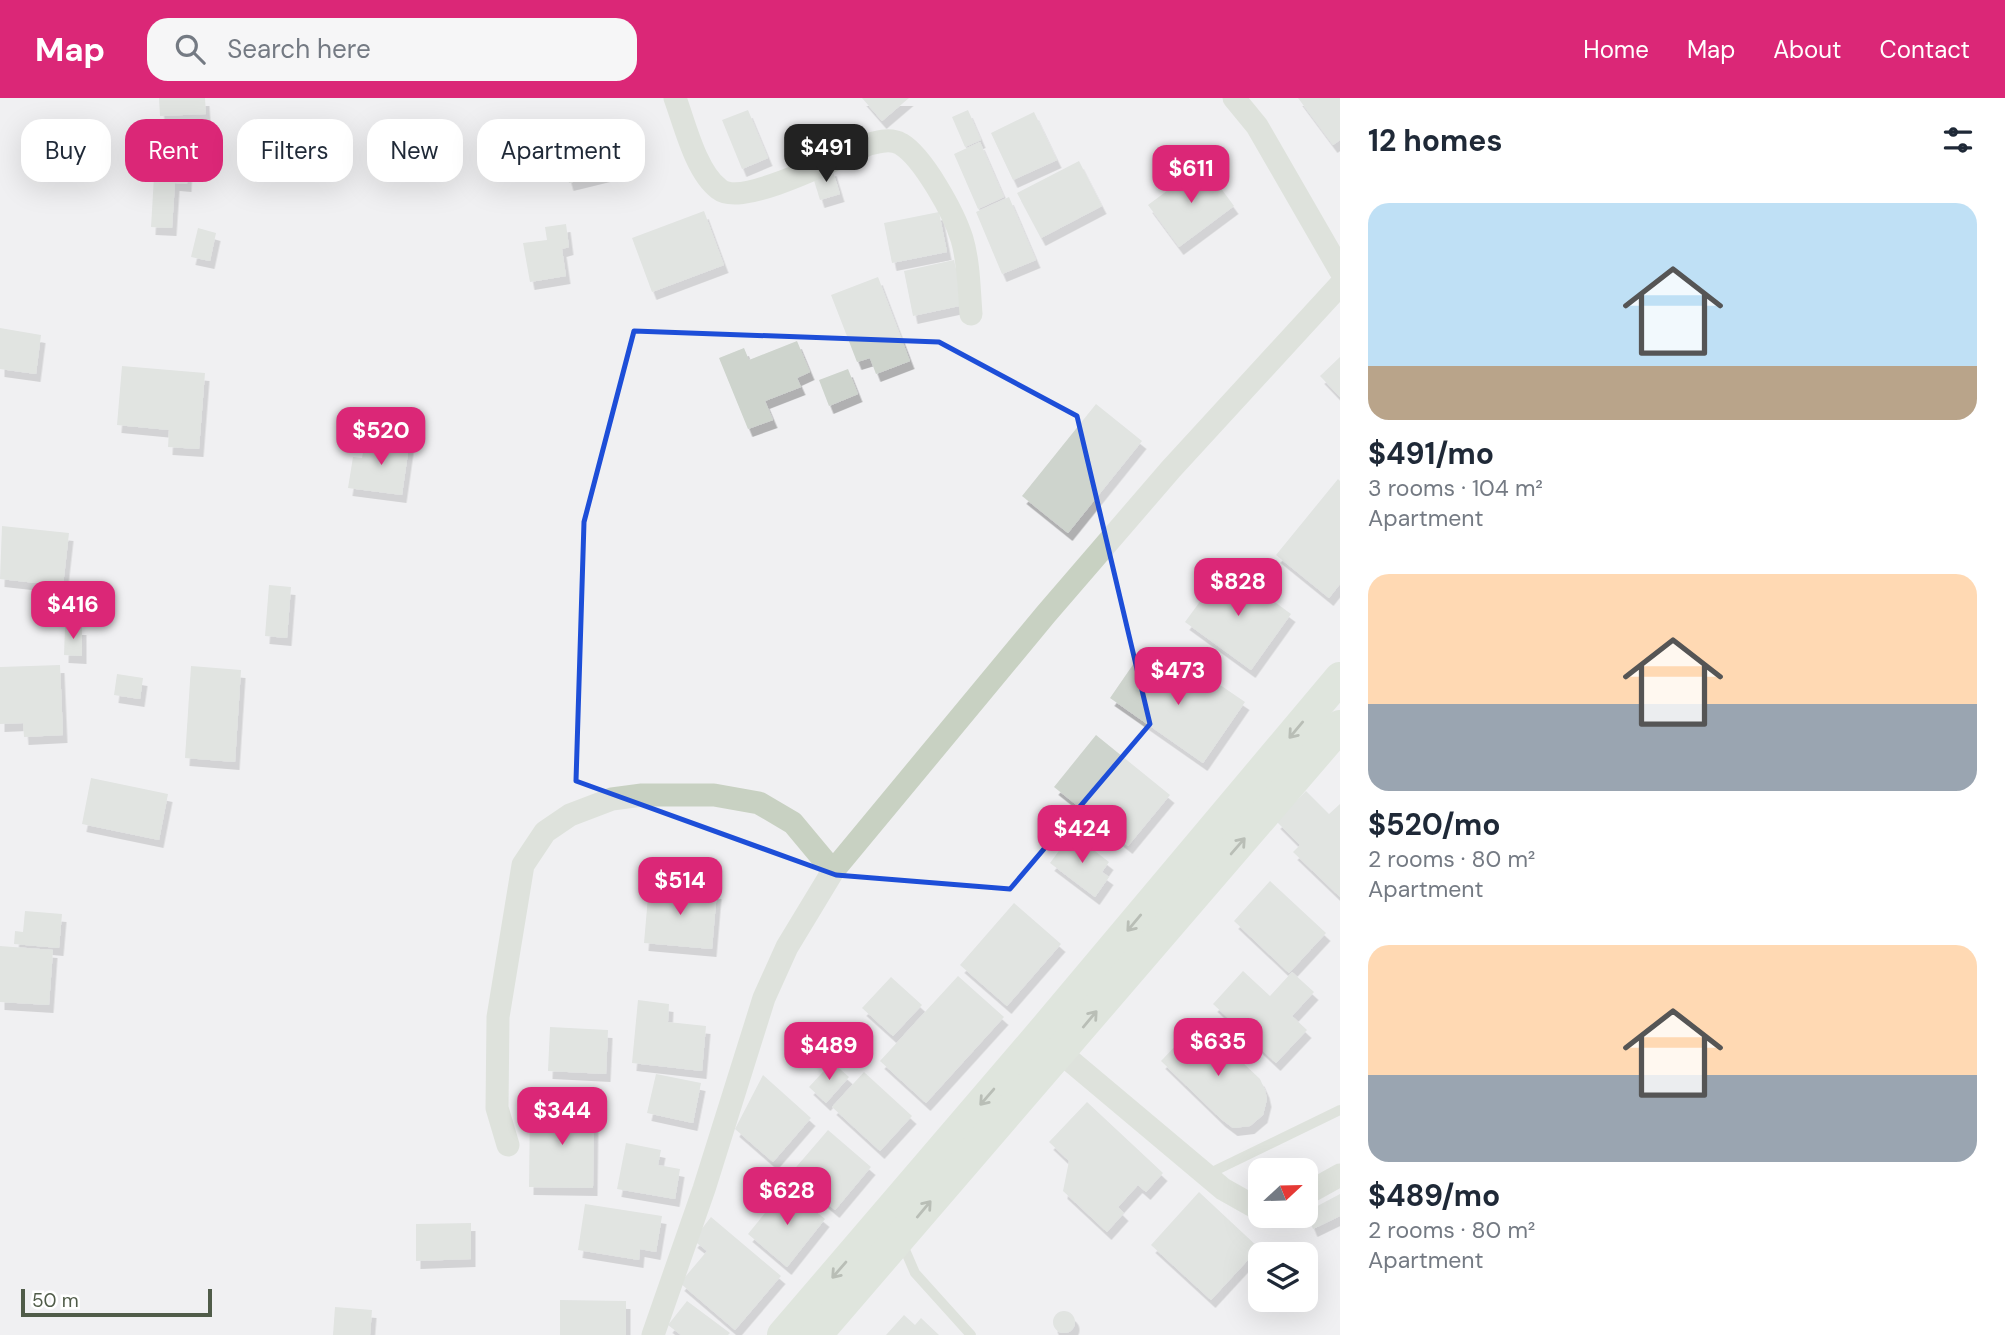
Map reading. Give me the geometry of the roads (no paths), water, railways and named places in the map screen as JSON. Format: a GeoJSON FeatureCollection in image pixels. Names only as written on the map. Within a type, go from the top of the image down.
{"type":"FeatureCollection","features":[{"type":"Feature","properties":{"kind":"main road"},"geometry":{"type":"LineString","coordinates":[[783,1335],[894,1225],[1051,1044],[1177,893],[1340,678]]}},
{"type":"Feature","properties":{"kind":"main road"},"geometry":{"type":"LineString","coordinates":[[1177,893],[1340,726]]}},
{"type":"Feature","properties":{"kind":"main road"},"geometry":{"type":"LineString","coordinates":[[817,1335],[894,1225]]}},
{"type":"Feature","properties":{"kind":"street"},"geometry":{"type":"LineString","coordinates":[[675,98],[707,176],[719,190],[729,195],[760,191],[869,144],[888,140],[900,143],[920,160],[961,237],[968,267],[971,314]]}},
{"type":"Feature","properties":{"kind":"street"},"geometry":{"type":"LineString","coordinates":[[1234,98],[1256,126],[1340,270]]}},
{"type":"Feature","properties":{"kind":"street"},"geometry":{"type":"LineString","coordinates":[[653,1335],[704,1189],[764,998],[787,947],[833,871],[1171,469],[1340,285]]}},
{"type":"Feature","properties":{"kind":"street"},"geometry":{"type":"LineString","coordinates":[[508,1144],[497,1108],[498,1017],[523,865],[545,832],[570,815],[612,799],[642,795],[714,795],[759,803],[793,823],[833,871]]}},
{"type":"Feature","properties":{"kind":"street"},"geometry":{"type":"LineString","coordinates":[[1051,1044],[1223,1189],[1248,1203]]}},
{"type":"Feature","properties":{"kind":"street"},"geometry":{"type":"LineString","coordinates":[[1318,1187],[1340,1175]]}},
{"type":"Feature","properties":{"kind":"lane"},"geometry":{"type":"LineString","coordinates":[[1206,1175],[1340,1110]]}},
{"type":"Feature","properties":{"kind":"lane"},"geometry":{"type":"LineString","coordinates":[[894,1225],[915,1273],[971,1335]]}}]}
